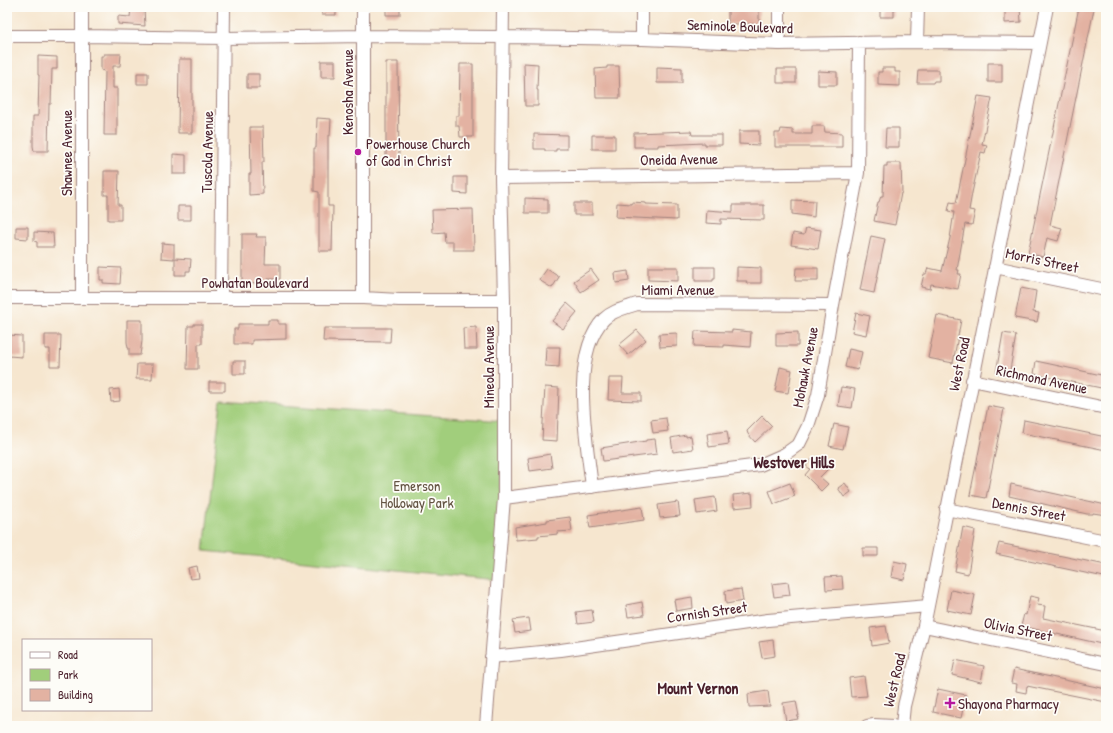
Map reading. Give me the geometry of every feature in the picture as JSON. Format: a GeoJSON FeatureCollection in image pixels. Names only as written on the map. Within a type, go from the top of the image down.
{"type":"FeatureCollection","features":[{"type":"Feature","properties":{"kind":"street","name":"Shawnee Avenue"},"geometry":{"type":"LineString","coordinates":[[82,7],[82,298]]}},
{"type":"Feature","properties":{"kind":"street","name":"Tuscola Avenue"},"geometry":{"type":"LineString","coordinates":[[221,298],[224,7]]}},
{"type":"Feature","properties":{"kind":"street","name":"Kenosha Avenue"},"geometry":{"type":"LineString","coordinates":[[363,7],[363,298]]}},
{"type":"Feature","properties":{"kind":"street","name":"Mineola Avenue"},"geometry":{"type":"LineString","coordinates":[[486,726],[504,498],[504,300],[501,178],[503,7]]}},
{"type":"Feature","properties":{"kind":"street"},"geometry":{"type":"LineString","coordinates":[[642,7],[642,39]]}},
{"type":"Feature","properties":{"kind":"street"},"geometry":{"type":"LineString","coordinates":[[779,7],[779,44]]}},
{"type":"Feature","properties":{"kind":"street"},"geometry":{"type":"LineString","coordinates":[[917,42],[918,7]]}},
{"type":"Feature","properties":{"kind":"street","name":"West Road"},"geometry":{"type":"LineString","coordinates":[[902,726],[904,706],[924,626],[946,509],[1047,7]]}},
{"type":"Feature","properties":{"kind":"street","name":"Seminole Boulevard"},"geometry":{"type":"LineString","coordinates":[[7,36],[224,38],[362,36],[503,37],[642,39],[779,44],[858,42],[1040,43]]}},
{"type":"Feature","properties":{"kind":"street","name":"Mohawk Avenue"},"geometry":{"type":"LineString","coordinates":[[504,498],[760,465],[785,454],[799,444],[808,426],[818,395],[858,173],[858,42]]}},
{"type":"Feature","properties":{"kind":"street","name":"Oneida Avenue"},"geometry":{"type":"LineString","coordinates":[[501,178],[858,173]]}},
{"type":"Feature","properties":{"kind":"street","name":"Morris Street"},"geometry":{"type":"LineString","coordinates":[[995,267],[1106,290]]}},
{"type":"Feature","properties":{"kind":"street","name":"Powhatan Boulevard"},"geometry":{"type":"LineString","coordinates":[[7,298],[363,298],[399,300],[504,300]]}},
{"type":"Feature","properties":{"kind":"street","name":"Miami Avenue"},"geometry":{"type":"LineString","coordinates":[[592,487],[582,407],[586,358],[589,343],[604,319],[616,311],[637,304],[833,305]]}},
{"type":"Feature","properties":{"kind":"street","name":"Richmond Avenue"},"geometry":{"type":"LineString","coordinates":[[972,380],[1106,408]]}},
{"type":"Feature","properties":{"kind":"street","name":"Dennis Street"},"geometry":{"type":"LineString","coordinates":[[946,509],[1106,541]]}},
{"type":"Feature","properties":{"kind":"street","name":"Cornish Street"},"geometry":{"type":"LineString","coordinates":[[491,657],[561,650],[768,620],[928,606]]}},
{"type":"Feature","properties":{"kind":"street","name":"Olivia Street"},"geometry":{"type":"LineString","coordinates":[[924,626],[1106,664]]}},
{"type":"Feature","properties":{"kind":"street"},"geometry":{"type":"LineString","coordinates":[[867,726],[893,726]]}},
{"type":"Feature","properties":{"kind":"green space","name":"Emerson Holloway Park"},"geometry":{"type":"Polygon","coordinates":[[[221,401],[504,421],[498,580],[204,551],[221,401]]]}},
{"type":"Feature","properties":{"kind":"building"},"geometry":{"type":"Polygon","coordinates":[[[321,7],[336,7],[336,15],[322,15],[321,7]]]}},
{"type":"Feature","properties":{"kind":"building"},"geometry":{"type":"Polygon","coordinates":[[[386,7],[400,7],[400,15],[386,15],[386,7]]]}},
{"type":"Feature","properties":{"kind":"building"},"geometry":{"type":"Polygon","coordinates":[[[880,7],[894,7],[894,17],[880,17],[880,7]]]}},
{"type":"Feature","properties":{"kind":"building"},"geometry":{"type":"Polygon","coordinates":[[[1005,7],[1020,7],[1021,22],[1005,23],[1005,7]]]}},
{"type":"Feature","properties":{"kind":"building"},"geometry":{"type":"Polygon","coordinates":[[[1079,7],[1094,9],[1050,225],[1062,228],[1058,241],[1047,238],[1043,257],[1028,253],[1079,7]]]}},
{"type":"Feature","properties":{"kind":"building"},"geometry":{"type":"Polygon","coordinates":[[[131,8],[144,8],[145,26],[118,24],[118,16],[130,17],[131,8]]]}},
{"type":"Feature","properties":{"kind":"building"},"geometry":{"type":"Polygon","coordinates":[[[728,8],[759,9],[759,24],[728,24],[728,8]]]}},
{"type":"Feature","properties":{"kind":"building"},"geometry":{"type":"Polygon","coordinates":[[[104,54],[121,54],[120,66],[113,66],[113,88],[117,88],[117,135],[104,135],[105,72],[101,70],[101,56],[104,56],[104,54]]]}},
{"type":"Feature","properties":{"kind":"building"},"geometry":{"type":"Polygon","coordinates":[[[38,56],[57,57],[57,69],[52,69],[51,104],[49,104],[48,151],[34,151],[33,146],[33,116],[38,116],[38,56]]]}},
{"type":"Feature","properties":{"kind":"building"},"geometry":{"type":"Polygon","coordinates":[[[179,59],[192,59],[192,133],[178,133],[179,59]]]}},
{"type":"Feature","properties":{"kind":"building"},"geometry":{"type":"Polygon","coordinates":[[[321,61],[335,61],[335,77],[321,77],[321,61]]]}},
{"type":"Feature","properties":{"kind":"building"},"geometry":{"type":"Polygon","coordinates":[[[386,62],[398,62],[399,164],[386,164],[386,62]]]}},
{"type":"Feature","properties":{"kind":"building"},"geometry":{"type":"Polygon","coordinates":[[[524,63],[538,64],[538,106],[525,106],[524,63]]]}},
{"type":"Feature","properties":{"kind":"building"},"geometry":{"type":"Polygon","coordinates":[[[988,63],[1002,63],[1002,82],[988,82],[988,63]]]}},
{"type":"Feature","properties":{"kind":"building"},"geometry":{"type":"Polygon","coordinates":[[[460,64],[473,64],[473,137],[460,137],[459,126],[456,126],[456,116],[459,116],[460,64]]]}},
{"type":"Feature","properties":{"kind":"building"},"geometry":{"type":"Polygon","coordinates":[[[607,66],[619,66],[620,98],[596,98],[595,69],[607,68],[607,66]]]}},
{"type":"Feature","properties":{"kind":"building"},"geometry":{"type":"Polygon","coordinates":[[[657,67],[682,68],[682,83],[657,83],[657,67]]]}},
{"type":"Feature","properties":{"kind":"building"},"geometry":{"type":"Polygon","coordinates":[[[882,68],[895,68],[895,72],[900,72],[900,86],[878,85],[878,72],[882,72],[882,68]]]}},
{"type":"Feature","properties":{"kind":"building"},"geometry":{"type":"Polygon","coordinates":[[[777,69],[796,69],[796,83],[777,83],[777,69]]]}},
{"type":"Feature","properties":{"kind":"building"},"geometry":{"type":"Polygon","coordinates":[[[918,70],[939,70],[939,81],[934,81],[933,83],[917,83],[918,70]]]}},
{"type":"Feature","properties":{"kind":"building"},"geometry":{"type":"Polygon","coordinates":[[[818,71],[837,72],[837,85],[818,85],[818,71]]]}},
{"type":"Feature","properties":{"kind":"building"},"geometry":{"type":"Polygon","coordinates":[[[137,73],[148,73],[148,84],[137,84],[137,73]]]}},
{"type":"Feature","properties":{"kind":"building"},"geometry":{"type":"Polygon","coordinates":[[[247,74],[259,74],[259,88],[247,88],[247,74]]]}},
{"type":"Feature","properties":{"kind":"building"},"geometry":{"type":"Polygon","coordinates":[[[978,96],[992,98],[982,144],[987,145],[985,153],[981,152],[969,210],[975,211],[972,225],[965,224],[957,270],[959,270],[958,274],[961,274],[958,289],[931,284],[930,289],[921,287],[924,274],[926,274],[928,268],[942,271],[950,238],[954,212],[948,211],[950,202],[956,203],[978,96]]]}},
{"type":"Feature","properties":{"kind":"building"},"geometry":{"type":"Polygon","coordinates":[[[317,118],[331,119],[330,136],[328,136],[328,206],[333,206],[332,251],[319,251],[319,192],[314,191],[314,148],[316,148],[317,118]]]}},
{"type":"Feature","properties":{"kind":"building"},"geometry":{"type":"Polygon","coordinates":[[[812,126],[824,126],[825,132],[842,133],[842,147],[775,147],[775,133],[780,133],[781,129],[793,130],[793,134],[812,134],[812,126]]]}},
{"type":"Feature","properties":{"kind":"building"},"geometry":{"type":"Polygon","coordinates":[[[250,127],[263,127],[263,194],[249,195],[249,174],[251,174],[250,127]]]}},
{"type":"Feature","properties":{"kind":"building"},"geometry":{"type":"Polygon","coordinates":[[[886,128],[899,128],[899,147],[885,147],[886,128]]]}},
{"type":"Feature","properties":{"kind":"building"},"geometry":{"type":"Polygon","coordinates":[[[691,131],[692,135],[722,135],[722,145],[705,145],[705,143],[658,145],[658,147],[634,147],[634,133],[691,131]]]}},
{"type":"Feature","properties":{"kind":"building"},"geometry":{"type":"Polygon","coordinates":[[[739,131],[759,131],[759,145],[739,144],[739,131]]]}},
{"type":"Feature","properties":{"kind":"building"},"geometry":{"type":"Polygon","coordinates":[[[534,134],[567,135],[567,149],[545,151],[545,149],[534,149],[534,134]]]}},
{"type":"Feature","properties":{"kind":"building"},"geometry":{"type":"Polygon","coordinates":[[[592,135],[615,135],[615,149],[592,149],[592,135]]]}},
{"type":"Feature","properties":{"kind":"building"},"geometry":{"type":"Polygon","coordinates":[[[173,154],[186,155],[186,174],[173,174],[173,154]]]}},
{"type":"Feature","properties":{"kind":"building"},"geometry":{"type":"Polygon","coordinates":[[[887,163],[901,163],[902,193],[895,225],[874,221],[878,202],[881,196],[883,196],[884,166],[887,166],[887,163]]]}},
{"type":"Feature","properties":{"kind":"building"},"geometry":{"type":"Polygon","coordinates":[[[104,171],[119,171],[118,205],[121,205],[121,220],[108,220],[108,195],[104,195],[104,171]]]}},
{"type":"Feature","properties":{"kind":"building"},"geometry":{"type":"Polygon","coordinates":[[[454,177],[467,177],[467,194],[454,193],[454,177]]]}},
{"type":"Feature","properties":{"kind":"building"},"geometry":{"type":"Polygon","coordinates":[[[525,198],[548,199],[548,213],[525,213],[525,198]]]}},
{"type":"Feature","properties":{"kind":"building"},"geometry":{"type":"Polygon","coordinates":[[[792,200],[815,201],[814,217],[792,214],[792,200]]]}},
{"type":"Feature","properties":{"kind":"building"},"geometry":{"type":"Polygon","coordinates":[[[632,202],[677,205],[677,220],[616,217],[617,203],[632,204],[632,202]]]}},
{"type":"Feature","properties":{"kind":"building"},"geometry":{"type":"Polygon","coordinates":[[[574,203],[592,203],[592,215],[574,215],[574,203]]]}},
{"type":"Feature","properties":{"kind":"building"},"geometry":{"type":"Polygon","coordinates":[[[733,205],[764,205],[764,220],[721,219],[721,224],[706,223],[707,210],[733,212],[733,205]]]}},
{"type":"Feature","properties":{"kind":"building"},"geometry":{"type":"Polygon","coordinates":[[[178,206],[191,206],[191,220],[178,220],[178,206]]]}},
{"type":"Feature","properties":{"kind":"building"},"geometry":{"type":"Polygon","coordinates":[[[473,209],[474,250],[453,250],[453,242],[445,242],[444,232],[433,233],[432,210],[473,209]]]}},
{"type":"Feature","properties":{"kind":"building"},"geometry":{"type":"Polygon","coordinates":[[[16,227],[28,227],[28,239],[16,238],[16,227]]]}},
{"type":"Feature","properties":{"kind":"building"},"geometry":{"type":"Polygon","coordinates":[[[806,228],[821,230],[818,249],[791,245],[793,233],[804,235],[806,228]]]}},
{"type":"Feature","properties":{"kind":"building"},"geometry":{"type":"Polygon","coordinates":[[[34,232],[53,233],[54,247],[37,247],[37,242],[34,241],[34,232]]]}},
{"type":"Feature","properties":{"kind":"building"},"geometry":{"type":"Polygon","coordinates":[[[242,234],[257,234],[256,237],[266,237],[265,264],[280,264],[280,279],[268,279],[268,282],[261,282],[260,284],[242,283],[242,234]]]}},
{"type":"Feature","properties":{"kind":"building"},"geometry":{"type":"Polygon","coordinates":[[[871,236],[885,239],[874,293],[860,290],[871,236]]]}},
{"type":"Feature","properties":{"kind":"building"},"geometry":{"type":"Polygon","coordinates":[[[162,243],[174,244],[174,259],[161,258],[162,243]]]}},
{"type":"Feature","properties":{"kind":"building"},"geometry":{"type":"Polygon","coordinates":[[[175,258],[191,259],[190,271],[186,271],[186,275],[175,275],[175,258]]]}},
{"type":"Feature","properties":{"kind":"building"},"geometry":{"type":"Polygon","coordinates":[[[100,267],[121,268],[120,284],[103,283],[103,280],[100,280],[100,267]]]}},
{"type":"Feature","properties":{"kind":"building"},"geometry":{"type":"Polygon","coordinates":[[[648,267],[678,267],[678,281],[648,280],[648,267]]]}},
{"type":"Feature","properties":{"kind":"building"},"geometry":{"type":"Polygon","coordinates":[[[695,267],[715,267],[715,279],[713,279],[713,281],[695,281],[695,267]]]}},
{"type":"Feature","properties":{"kind":"building"},"geometry":{"type":"Polygon","coordinates":[[[737,267],[761,268],[761,283],[746,283],[747,281],[737,281],[737,267]]]}},
{"type":"Feature","properties":{"kind":"building"},"geometry":{"type":"Polygon","coordinates":[[[796,268],[818,268],[818,281],[795,281],[796,268]]]}},
{"type":"Feature","properties":{"kind":"building"},"geometry":{"type":"Polygon","coordinates":[[[547,269],[559,277],[552,288],[539,280],[547,269]]]}},
{"type":"Feature","properties":{"kind":"building"},"geometry":{"type":"Polygon","coordinates":[[[591,269],[599,280],[581,292],[574,281],[591,269]]]}},
{"type":"Feature","properties":{"kind":"building"},"geometry":{"type":"Polygon","coordinates":[[[628,271],[629,281],[616,283],[615,273],[628,271]]]}},
{"type":"Feature","properties":{"kind":"building"},"geometry":{"type":"Polygon","coordinates":[[[1021,288],[1036,291],[1033,312],[1039,313],[1037,322],[1015,318],[1021,288]]]}},
{"type":"Feature","properties":{"kind":"building"},"geometry":{"type":"Polygon","coordinates":[[[567,303],[577,312],[563,329],[552,321],[567,303]]]}},
{"type":"Feature","properties":{"kind":"building"},"geometry":{"type":"Polygon","coordinates":[[[856,313],[870,316],[866,335],[852,332],[856,313]]]}},
{"type":"Feature","properties":{"kind":"building"},"geometry":{"type":"Polygon","coordinates":[[[937,315],[961,320],[953,363],[928,358],[937,315]]]}},
{"type":"Feature","properties":{"kind":"building"},"geometry":{"type":"Polygon","coordinates":[[[127,320],[142,320],[140,355],[129,355],[127,342],[127,320]]]}},
{"type":"Feature","properties":{"kind":"building"},"geometry":{"type":"Polygon","coordinates":[[[268,320],[278,320],[278,324],[286,324],[286,339],[252,340],[252,344],[234,344],[234,329],[238,329],[238,324],[268,324],[268,320]]]}},
{"type":"Feature","properties":{"kind":"building"},"geometry":{"type":"Polygon","coordinates":[[[194,324],[202,324],[202,344],[198,344],[198,369],[187,369],[188,326],[194,326],[194,324]]]}},
{"type":"Feature","properties":{"kind":"building"},"geometry":{"type":"Polygon","coordinates":[[[476,327],[477,349],[464,349],[463,328],[476,327]]]}},
{"type":"Feature","properties":{"kind":"building"},"geometry":{"type":"Polygon","coordinates":[[[324,328],[391,328],[390,342],[323,341],[324,328]]]}},
{"type":"Feature","properties":{"kind":"building"},"geometry":{"type":"Polygon","coordinates":[[[637,330],[646,340],[628,355],[619,345],[637,330]]]}},
{"type":"Feature","properties":{"kind":"building"},"geometry":{"type":"Polygon","coordinates":[[[732,330],[751,332],[750,347],[724,345],[724,347],[694,346],[695,331],[732,332],[732,330]]]}},
{"type":"Feature","properties":{"kind":"building"},"geometry":{"type":"Polygon","coordinates":[[[798,332],[798,346],[776,346],[776,333],[798,332]]]}},
{"type":"Feature","properties":{"kind":"building"},"geometry":{"type":"Polygon","coordinates":[[[677,333],[677,346],[660,347],[659,334],[677,333]]]}},
{"type":"Feature","properties":{"kind":"building"},"geometry":{"type":"Polygon","coordinates":[[[1003,333],[1016,335],[1009,376],[996,373],[1003,333]]]}},
{"type":"Feature","properties":{"kind":"building"},"geometry":{"type":"Polygon","coordinates":[[[9,335],[22,336],[22,357],[9,356],[9,335]]]}},
{"type":"Feature","properties":{"kind":"building"},"geometry":{"type":"Polygon","coordinates":[[[45,335],[61,335],[60,366],[50,366],[50,349],[45,349],[45,335]]]}},
{"type":"Feature","properties":{"kind":"building"},"geometry":{"type":"Polygon","coordinates":[[[546,347],[560,347],[559,367],[545,366],[546,347]]]}},
{"type":"Feature","properties":{"kind":"building"},"geometry":{"type":"Polygon","coordinates":[[[849,349],[862,352],[858,370],[845,367],[849,349]]]}},
{"type":"Feature","properties":{"kind":"building"},"geometry":{"type":"Polygon","coordinates":[[[233,361],[245,361],[245,374],[233,374],[233,361]]]}},
{"type":"Feature","properties":{"kind":"building"},"geometry":{"type":"Polygon","coordinates":[[[1036,361],[1106,376],[1106,389],[1034,374],[1036,361]]]}},
{"type":"Feature","properties":{"kind":"building"},"geometry":{"type":"Polygon","coordinates":[[[137,364],[153,364],[152,379],[136,379],[137,364]]]}},
{"type":"Feature","properties":{"kind":"building"},"geometry":{"type":"Polygon","coordinates":[[[780,367],[792,370],[788,393],[775,391],[780,367]]]}},
{"type":"Feature","properties":{"kind":"building"},"geometry":{"type":"Polygon","coordinates":[[[609,378],[623,378],[622,393],[641,393],[641,401],[608,400],[609,378]]]}},
{"type":"Feature","properties":{"kind":"building"},"geometry":{"type":"Polygon","coordinates":[[[209,382],[225,382],[225,391],[209,391],[209,382]]]}},
{"type":"Feature","properties":{"kind":"building"},"geometry":{"type":"Polygon","coordinates":[[[545,387],[559,388],[557,441],[542,440],[545,387]]]}},
{"type":"Feature","properties":{"kind":"building"},"geometry":{"type":"Polygon","coordinates":[[[841,387],[855,389],[852,408],[838,406],[841,387]]]}},
{"type":"Feature","properties":{"kind":"building"},"geometry":{"type":"Polygon","coordinates":[[[119,389],[120,401],[111,402],[110,390],[119,389]]]}},
{"type":"Feature","properties":{"kind":"building"},"geometry":{"type":"Polygon","coordinates":[[[988,406],[1004,409],[986,498],[970,495],[988,406]]]}},
{"type":"Feature","properties":{"kind":"building"},"geometry":{"type":"Polygon","coordinates":[[[762,416],[772,426],[755,442],[747,431],[762,416]]]}},
{"type":"Feature","properties":{"kind":"building"},"geometry":{"type":"Polygon","coordinates":[[[666,418],[668,431],[653,433],[651,420],[666,418]]]}},
{"type":"Feature","properties":{"kind":"building"},"geometry":{"type":"Polygon","coordinates":[[[1024,420],[1106,437],[1106,450],[1022,433],[1024,420]]]}},
{"type":"Feature","properties":{"kind":"building"},"geometry":{"type":"Polygon","coordinates":[[[834,424],[848,427],[843,449],[829,446],[834,424]]]}},
{"type":"Feature","properties":{"kind":"building"},"geometry":{"type":"Polygon","coordinates":[[[727,431],[729,444],[709,447],[707,434],[727,431]]]}},
{"type":"Feature","properties":{"kind":"building"},"geometry":{"type":"Polygon","coordinates":[[[686,435],[686,437],[691,436],[693,449],[673,452],[671,438],[686,435]]]}},
{"type":"Feature","properties":{"kind":"building"},"geometry":{"type":"Polygon","coordinates":[[[655,439],[657,454],[603,461],[601,448],[655,439]]]}},
{"type":"Feature","properties":{"kind":"building"},"geometry":{"type":"Polygon","coordinates":[[[550,454],[552,468],[530,471],[528,458],[550,454]]]}},
{"type":"Feature","properties":{"kind":"building"},"geometry":{"type":"Polygon","coordinates":[[[820,458],[830,467],[820,477],[828,484],[821,491],[805,475],[810,469],[806,466],[812,459],[816,463],[820,458]]]}},
{"type":"Feature","properties":{"kind":"building"},"geometry":{"type":"Polygon","coordinates":[[[790,483],[795,496],[774,504],[769,491],[790,483]]]}},
{"type":"Feature","properties":{"kind":"building"},"geometry":{"type":"Polygon","coordinates":[[[845,483],[851,492],[844,497],[838,488],[845,483]]]}},
{"type":"Feature","properties":{"kind":"building"},"geometry":{"type":"Polygon","coordinates":[[[1011,484],[1106,505],[1106,515],[1093,513],[1087,514],[1009,496],[1011,484]]]}},
{"type":"Feature","properties":{"kind":"building"},"geometry":{"type":"Polygon","coordinates":[[[752,493],[753,506],[734,508],[733,495],[752,493]]]}},
{"type":"Feature","properties":{"kind":"building"},"geometry":{"type":"Polygon","coordinates":[[[715,497],[717,511],[697,514],[695,500],[715,497]]]}},
{"type":"Feature","properties":{"kind":"building"},"geometry":{"type":"Polygon","coordinates":[[[678,502],[680,516],[660,518],[658,505],[678,502]]]}},
{"type":"Feature","properties":{"kind":"building"},"geometry":{"type":"Polygon","coordinates":[[[642,507],[644,520],[590,528],[588,515],[642,507]]]}},
{"type":"Feature","properties":{"kind":"building"},"geometry":{"type":"Polygon","coordinates":[[[570,517],[572,531],[557,532],[558,534],[538,536],[538,538],[516,540],[515,527],[570,517]]]}},
{"type":"Feature","properties":{"kind":"building"},"geometry":{"type":"Polygon","coordinates":[[[963,527],[975,530],[968,574],[955,571],[963,527]]]}},
{"type":"Feature","properties":{"kind":"building"},"geometry":{"type":"Polygon","coordinates":[[[999,543],[1106,565],[1104,577],[996,554],[999,543]]]}},
{"type":"Feature","properties":{"kind":"building"},"geometry":{"type":"Polygon","coordinates":[[[863,548],[878,548],[878,556],[863,556],[863,548]]]}},
{"type":"Feature","properties":{"kind":"building"},"geometry":{"type":"Polygon","coordinates":[[[894,561],[907,564],[904,580],[891,577],[894,561]]]}},
{"type":"Feature","properties":{"kind":"building"},"geometry":{"type":"Polygon","coordinates":[[[197,566],[199,578],[190,579],[188,568],[197,566]]]}},
{"type":"Feature","properties":{"kind":"building"},"geometry":{"type":"Polygon","coordinates":[[[842,576],[843,589],[826,590],[825,577],[842,576]]]}},
{"type":"Feature","properties":{"kind":"building"},"geometry":{"type":"Polygon","coordinates":[[[788,582],[790,595],[774,597],[772,584],[788,582]]]}},
{"type":"Feature","properties":{"kind":"building"},"geometry":{"type":"Polygon","coordinates":[[[741,589],[743,601],[726,604],[725,591],[741,589]]]}},
{"type":"Feature","properties":{"kind":"building"},"geometry":{"type":"Polygon","coordinates":[[[951,590],[975,595],[971,615],[947,610],[951,590]]]}},
{"type":"Feature","properties":{"kind":"building"},"geometry":{"type":"Polygon","coordinates":[[[1030,596],[1039,598],[1037,605],[1045,606],[1043,618],[1106,631],[1106,645],[1021,626],[1024,614],[1026,615],[1030,596]]]}},
{"type":"Feature","properties":{"kind":"building"},"geometry":{"type":"Polygon","coordinates":[[[692,597],[693,608],[676,611],[674,600],[692,597]]]}},
{"type":"Feature","properties":{"kind":"building"},"geometry":{"type":"Polygon","coordinates":[[[642,602],[644,615],[628,617],[626,605],[642,602]]]}},
{"type":"Feature","properties":{"kind":"building"},"geometry":{"type":"Polygon","coordinates":[[[592,610],[594,622],[578,624],[576,612],[592,610]]]}},
{"type":"Feature","properties":{"kind":"building"},"geometry":{"type":"Polygon","coordinates":[[[529,618],[531,631],[515,633],[513,620],[529,618]]]}},
{"type":"Feature","properties":{"kind":"building"},"geometry":{"type":"Polygon","coordinates":[[[886,626],[889,643],[872,646],[870,628],[886,626]]]}},
{"type":"Feature","properties":{"kind":"building"},"geometry":{"type":"Polygon","coordinates":[[[773,640],[775,656],[762,658],[759,642],[773,640]]]}},
{"type":"Feature","properties":{"kind":"building"},"geometry":{"type":"Polygon","coordinates":[[[955,660],[984,666],[981,682],[952,675],[955,660]]]}},
{"type":"Feature","properties":{"kind":"building"},"geometry":{"type":"Polygon","coordinates":[[[1014,669],[1106,689],[1106,702],[1027,686],[1026,693],[1016,691],[1017,684],[1011,683],[1014,669]]]}},
{"type":"Feature","properties":{"kind":"building"},"geometry":{"type":"Polygon","coordinates":[[[864,676],[867,696],[851,697],[849,678],[864,676]]]}},
{"type":"Feature","properties":{"kind":"building","name":"Shayona Pharmacy"},"geometry":{"type":"Polygon","coordinates":[[[938,689],[966,695],[961,718],[933,712],[938,689]]]}},
{"type":"Feature","properties":{"kind":"building"},"geometry":{"type":"Polygon","coordinates":[[[768,691],[770,706],[749,707],[748,694],[768,691]]]}},
{"type":"Feature","properties":{"kind":"building"},"geometry":{"type":"Polygon","coordinates":[[[796,701],[799,716],[797,716],[798,719],[786,721],[783,703],[796,701]]]}},
{"type":"Feature","properties":{"kind":"place","name":"Powerhouse Church of God in Christ"},"geometry":{"type":"Point","coordinates":[358,152]}},
{"type":"Feature","properties":{"kind":"place","name":"Shayona Pharmacy"},"geometry":{"type":"Point","coordinates":[950,703]}},
{"type":"Feature","properties":{"kind":"district","name":"Westover Hills"},"geometry":{"type":"Point","coordinates":[794,462]}},
{"type":"Feature","properties":{"kind":"district","name":"Mount Vernon"},"geometry":{"type":"Point","coordinates":[698,688]}}]}
